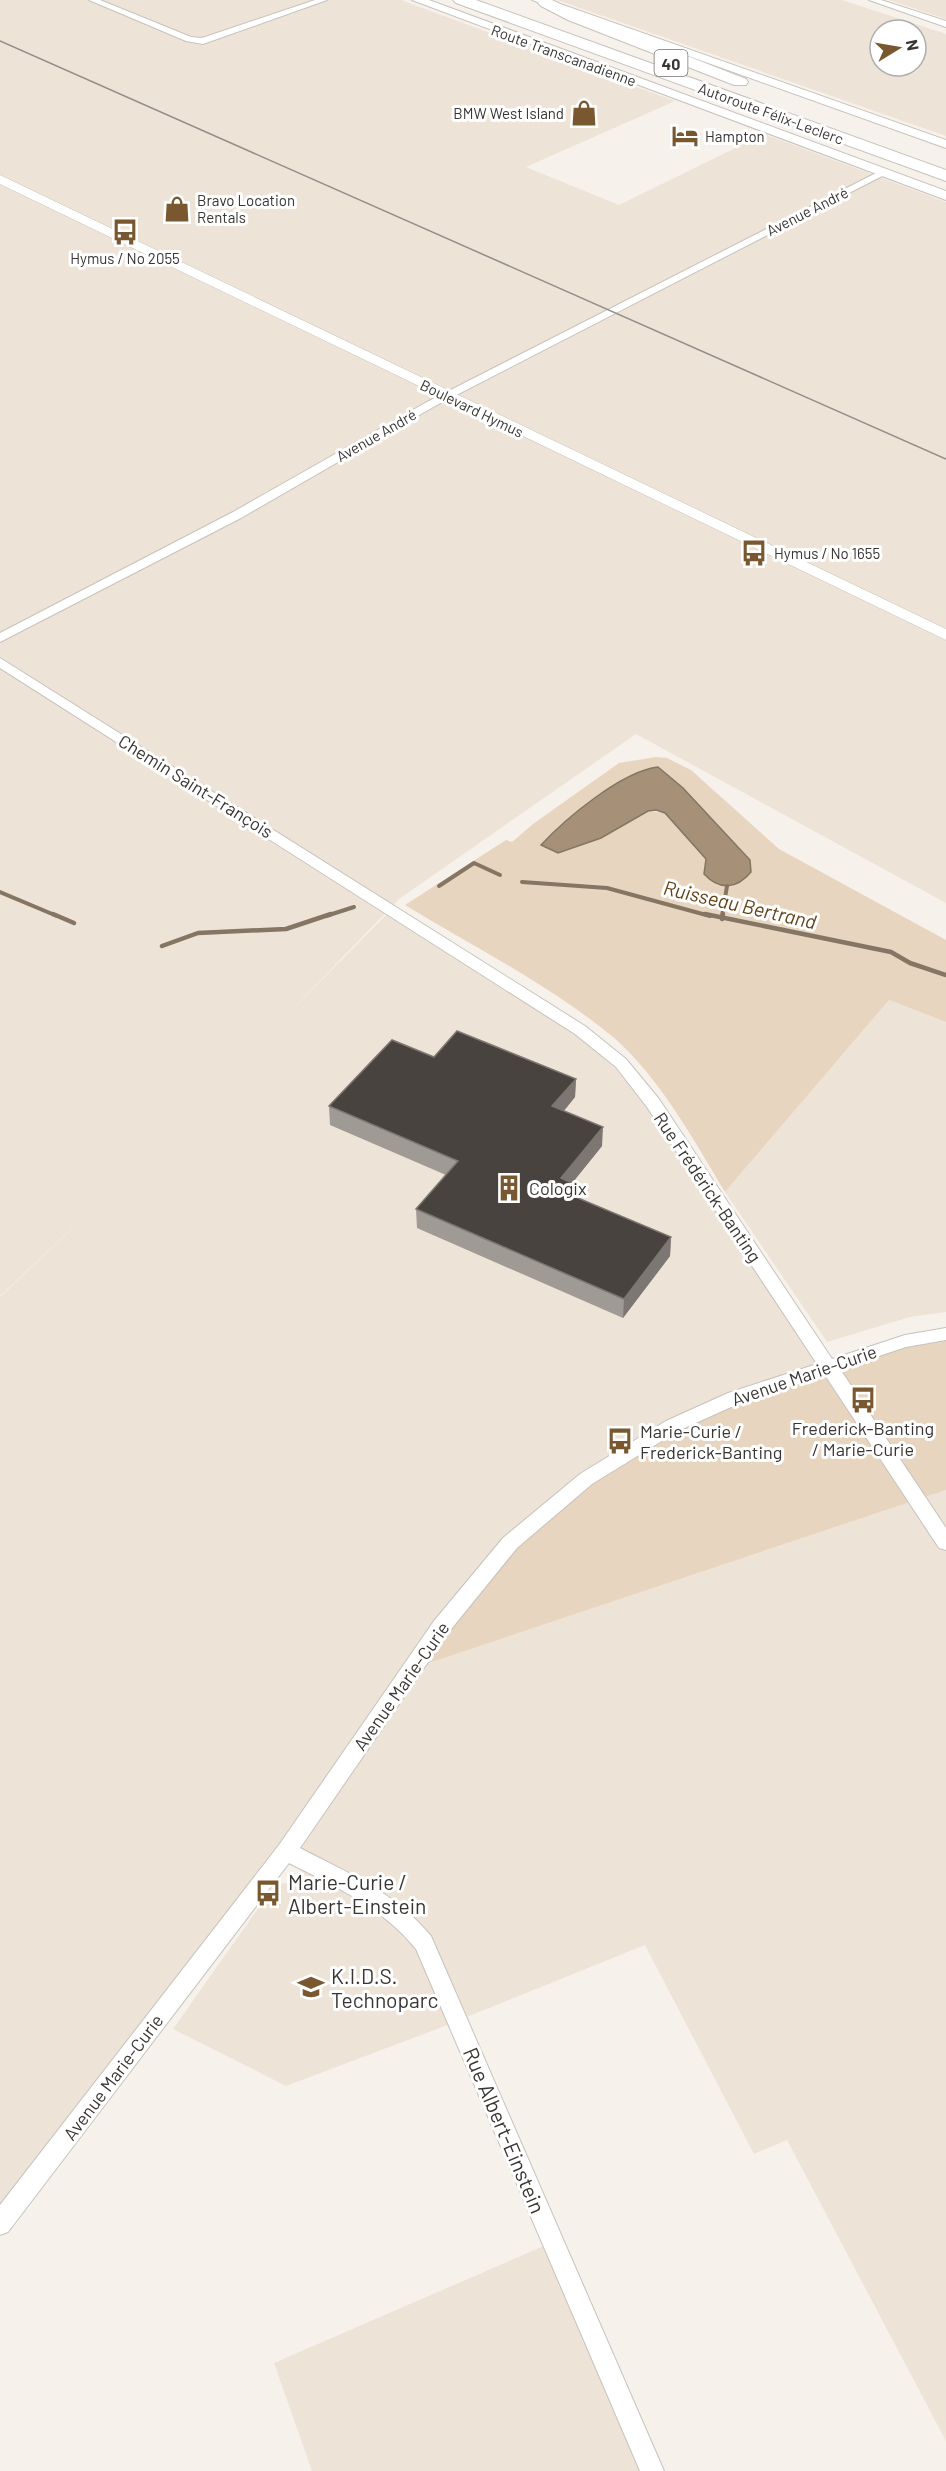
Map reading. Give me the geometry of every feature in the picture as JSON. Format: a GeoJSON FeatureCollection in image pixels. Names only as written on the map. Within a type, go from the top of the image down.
{"type":"FeatureCollection","features":[{"type":"Feature","properties":{"kind":"highway","name":"Autoroute Félix-Leclerc"},"geometry":{"type":"LineString","coordinates":[[461,0],[946,176]]}},
{"type":"Feature","properties":{"kind":"highway","name":"Autoroute Félix-Leclerc"},"geometry":{"type":"LineString","coordinates":[[497,0],[946,162]]}},
{"type":"Feature","properties":{"kind":"highway"},"geometry":{"type":"LineString","coordinates":[[542,1],[574,17],[676,55],[846,126]]}},
{"type":"Feature","properties":{"kind":"highway"},"geometry":{"type":"LineString","coordinates":[[440,8],[764,110]]}},
{"type":"Feature","properties":{"kind":"main road","name":"Route Transcanadienne"},"geometry":{"type":"LineString","coordinates":[[418,0],[946,196]]}},
{"type":"Feature","properties":{"kind":"main road"},"geometry":{"type":"LineString","coordinates":[[542,1],[946,144]]}},
{"type":"Feature","properties":{"kind":"street"},"geometry":{"type":"LineString","coordinates":[[93,0],[198,41],[217,38],[322,0]]}},
{"type":"Feature","properties":{"kind":"street"},"geometry":{"type":"LineString","coordinates":[[873,0],[946,24]]}},
{"type":"Feature","properties":{"kind":"street","name":"Avenue André"},"geometry":{"type":"LineString","coordinates":[[0,638],[227,520],[447,396],[883,172]]}},
{"type":"Feature","properties":{"kind":"street","name":"Boulevard Hymus"},"geometry":{"type":"LineString","coordinates":[[0,179],[946,635]]}},
{"type":"Feature","properties":{"kind":"street","name":"Chemin Saint-François"},"geometry":{"type":"LineString","coordinates":[[0,662],[391,910]]}},
{"type":"Feature","properties":{"kind":"street","name":"Rue Frédérick-Banting"},"geometry":{"type":"LineString","coordinates":[[391,910],[580,1030],[621,1063],[653,1103],[946,1543]]}},
{"type":"Feature","properties":{"kind":"street","name":"Avenue Marie-Curie"},"geometry":{"type":"LineString","coordinates":[[0,2224],[286,1851],[441,1627],[510,1543],[586,1479],[672,1426],[734,1398],[828,1366],[905,1341],[946,1334]]}},
{"type":"Feature","properties":{"kind":"street","name":"Rue Albert-Einstein"},"geometry":{"type":"LineString","coordinates":[[286,1851],[381,1900],[412,1926],[424,1943],[652,2471]]}},
{"type":"Feature","properties":{"kind":"shaded area"},"geometry":{"type":"Polygon","coordinates":[[[0,0],[401,0],[675,101],[526,167],[619,205],[764,134],[946,202],[946,903],[636,734],[399,899],[282,1020],[391,910],[621,1063],[828,1366],[414,1668],[946,1490],[946,2441],[787,2140],[754,2154],[645,1945],[437,2029],[286,2086],[173,2029],[274,1886],[294,1881],[311,1883],[286,1851],[0,2212],[0,1297],[114,1189],[0,1296],[0,0]]]}},
{"type":"Feature","properties":{"kind":"shaded area"},"geometry":{"type":"Polygon","coordinates":[[[557,0],[842,0],[897,18],[868,18],[868,78],[928,78],[928,28],[946,34],[946,136],[557,0]]]}},
{"type":"Feature","properties":{"kind":"shaded area"},"geometry":{"type":"Polygon","coordinates":[[[889,0],[946,0],[946,19],[889,0]]]}},
{"type":"Feature","properties":{"kind":"shaded area"},"geometry":{"type":"Polygon","coordinates":[[[656,757],[667,758],[691,770],[779,849],[946,940],[946,1022],[889,1000],[725,1192],[660,1090],[630,1053],[613,1037],[538,983],[405,905],[506,840],[512,842],[533,824],[619,763],[656,757]],[[683,788],[542,845],[558,853],[601,838],[648,811],[665,813],[706,859],[751,873],[750,860],[683,788]]]}},
{"type":"Feature","properties":{"kind":"shaded area"},"geometry":{"type":"Polygon","coordinates":[[[658,767],[683,788],[750,860],[751,872],[745,878],[728,886],[710,879],[704,874],[706,859],[665,813],[656,810],[648,811],[601,838],[558,853],[541,845],[564,822],[611,787],[644,770],[658,767]]]}},
{"type":"Feature","properties":{"kind":"shaded area"},"geometry":{"type":"Polygon","coordinates":[[[889,1000],[946,1022],[946,1312],[910,1317],[827,1342],[725,1192],[889,1000]]]}},
{"type":"Feature","properties":{"kind":"shaded area"},"geometry":{"type":"Polygon","coordinates":[[[946,1334],[946,1490],[414,1668],[510,1543],[586,1479],[734,1398],[946,1334]]]}},
{"type":"Feature","properties":{"kind":"shaded area"},"geometry":{"type":"Polygon","coordinates":[[[553,2242],[652,2471],[312,2471],[274,2363],[553,2242]]]}},
{"type":"Feature","properties":{"kind":"building","name":"Cologix"},"geometry":{"type":"Polygon","coordinates":[[[457,1031],[576,1079],[552,1106],[603,1127],[561,1178],[574,1184],[566,1193],[671,1237],[624,1299],[416,1209],[458,1161],[329,1106],[392,1040],[434,1057],[457,1031]]]}},
{"type":"Feature","properties":{"kind":"waterway","name":"Ruisseau Bertrand"},"geometry":{"type":"LineString","coordinates":[[439,886],[474,863],[500,875]]}},
{"type":"Feature","properties":{"kind":"waterway","name":"Ruisseau Bertrand"},"geometry":{"type":"LineString","coordinates":[[522,882],[607,888],[710,916]]}},
{"type":"Feature","properties":{"kind":"waterway"},"geometry":{"type":"LineString","coordinates":[[722,916],[727,886]]}},
{"type":"Feature","properties":{"kind":"waterway","name":"Ruisseau Bertrand"},"geometry":{"type":"LineString","coordinates":[[0,892],[57,916]]}},
{"type":"Feature","properties":{"kind":"waterway","name":"Ruisseau Bertrand"},"geometry":{"type":"LineString","coordinates":[[326,916],[354,907]]}},
{"type":"Feature","properties":{"kind":"waterway","name":"Ruisseau Bertrand"},"geometry":{"type":"LineString","coordinates":[[53,914],[74,923]]}},
{"type":"Feature","properties":{"kind":"waterway","name":"Ruisseau Bertrand"},"geometry":{"type":"LineString","coordinates":[[162,946],[198,933],[286,929],[331,914]]}},
{"type":"Feature","properties":{"kind":"waterway","name":"Ruisseau Bertrand"},"geometry":{"type":"LineString","coordinates":[[705,914],[722,918]]}},
{"type":"Feature","properties":{"kind":"waterway","name":"Ruisseau Bertrand"},"geometry":{"type":"LineString","coordinates":[[722,918],[891,952],[910,963],[946,975]]}},
{"type":"Feature","properties":{"kind":"tram line"},"geometry":{"type":"LineString","coordinates":[[0,41],[946,459]]}},
{"type":"Feature","properties":{"kind":"place","name":"BMW West Island"},"geometry":{"type":"Point","coordinates":[584,113]}},
{"type":"Feature","properties":{"kind":"place","name":"Hampton"},"geometry":{"type":"Point","coordinates":[685,136]}},
{"type":"Feature","properties":{"kind":"place","name":"Bravo Location Rentals"},"geometry":{"type":"Point","coordinates":[177,209]}},
{"type":"Feature","properties":{"kind":"place","name":"Hymus / No 2055"},"geometry":{"type":"Point","coordinates":[125,232]}},
{"type":"Feature","properties":{"kind":"place","name":"Hymus / No 1655"},"geometry":{"type":"Point","coordinates":[754,553]}},
{"type":"Feature","properties":{"kind":"place","name":"Cologix"},"geometry":{"type":"Point","coordinates":[509,1188]}},
{"type":"Feature","properties":{"kind":"place","name":"Frederick-Banting / Marie-Curie"},"geometry":{"type":"Point","coordinates":[863,1400]}},
{"type":"Feature","properties":{"kind":"place","name":"Marie-Curie / Frederick-Banting"},"geometry":{"type":"Point","coordinates":[620,1441]}},
{"type":"Feature","properties":{"kind":"place","name":"Marie-Curie / Albert-Einstein"},"geometry":{"type":"Point","coordinates":[268,1893]}},
{"type":"Feature","properties":{"kind":"place","name":"K.I.D.S. Technoparc"},"geometry":{"type":"Point","coordinates":[311,1987]}}]}
